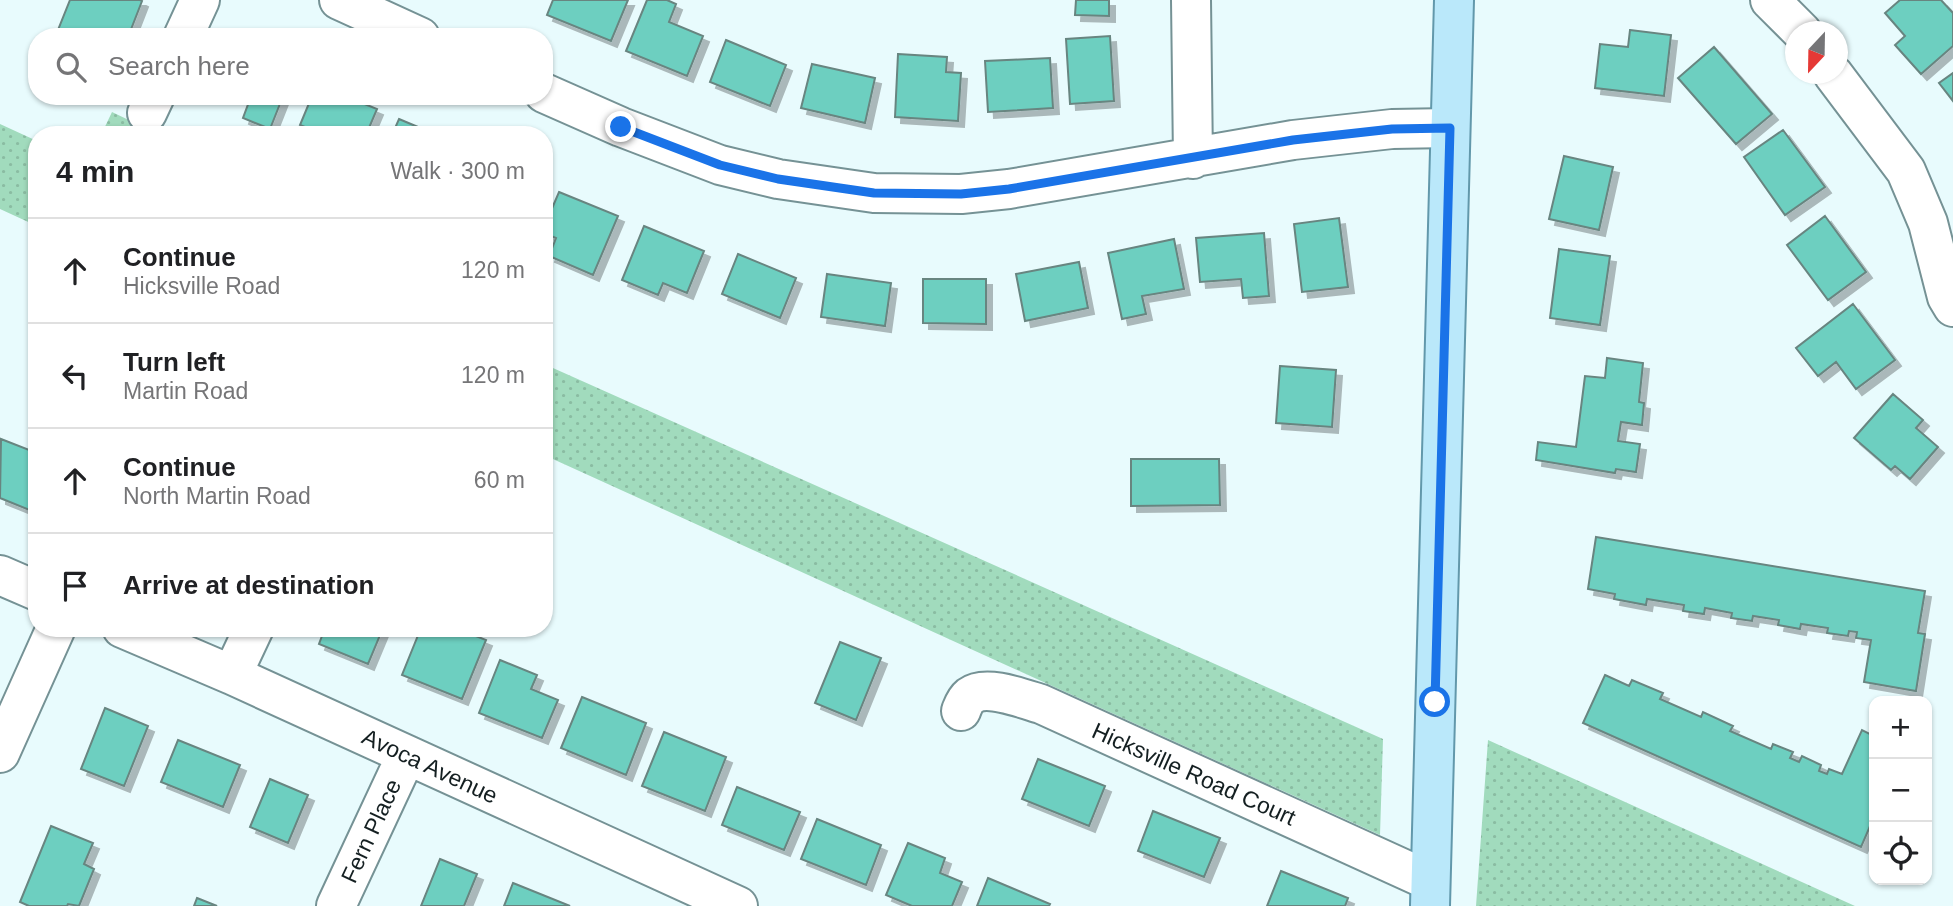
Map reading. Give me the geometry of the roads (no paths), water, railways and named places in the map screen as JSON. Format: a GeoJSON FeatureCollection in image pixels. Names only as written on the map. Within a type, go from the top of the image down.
{"type":"FeatureCollection","features":[{"type":"Feature","properties":{"kind":"main road"},"geometry":{"type":"LineString","coordinates":[[1430,893],[1454,0]]}},
{"type":"Feature","properties":{"kind":"street"},"geometry":{"type":"LineString","coordinates":[[187,28],[200,0]]}},
{"type":"Feature","properties":{"kind":"street"},"geometry":{"type":"LineString","coordinates":[[339,0],[401,28]]}},
{"type":"Feature","properties":{"kind":"street"},"geometry":{"type":"LineString","coordinates":[[1191,0],[1193,159]]}},
{"type":"Feature","properties":{"kind":"street"},"geometry":{"type":"LineString","coordinates":[[1770,0],[1791,21]]}},
{"type":"Feature","properties":{"kind":"street"},"geometry":{"type":"LineString","coordinates":[[1841,84],[1906,171],[1928,223],[1947,297],[1953,307]]}},
{"type":"Feature","properties":{"kind":"street"},"geometry":{"type":"LineString","coordinates":[[553,97],[621,127],[720,165],[778,179],[874,193],[961,194],[1009,189],[1293,140],[1392,129],[1450,128]]}},
{"type":"Feature","properties":{"kind":"street"},"geometry":{"type":"LineString","coordinates":[[0,575],[28,587]]}},
{"type":"Feature","properties":{"kind":"street"},"geometry":{"type":"LineString","coordinates":[[0,753],[52,637]]}},
{"type":"Feature","properties":{"kind":"street","name":"Avoca Avenue"},"geometry":{"type":"LineString","coordinates":[[143,637],[738,906]]}},
{"type":"Feature","properties":{"kind":"street"},"geometry":{"type":"LineString","coordinates":[[232,675],[250,637]]}},
{"type":"Feature","properties":{"kind":"street","name":"Hicksville Road Court"},"geometry":{"type":"LineString","coordinates":[[961,711],[965,701],[977,693],[1007,694],[1041,704],[1430,893]]}},
{"type":"Feature","properties":{"kind":"street","name":"Fern Place"},"geometry":{"type":"LineString","coordinates":[[336,906],[406,755]]}}]}
